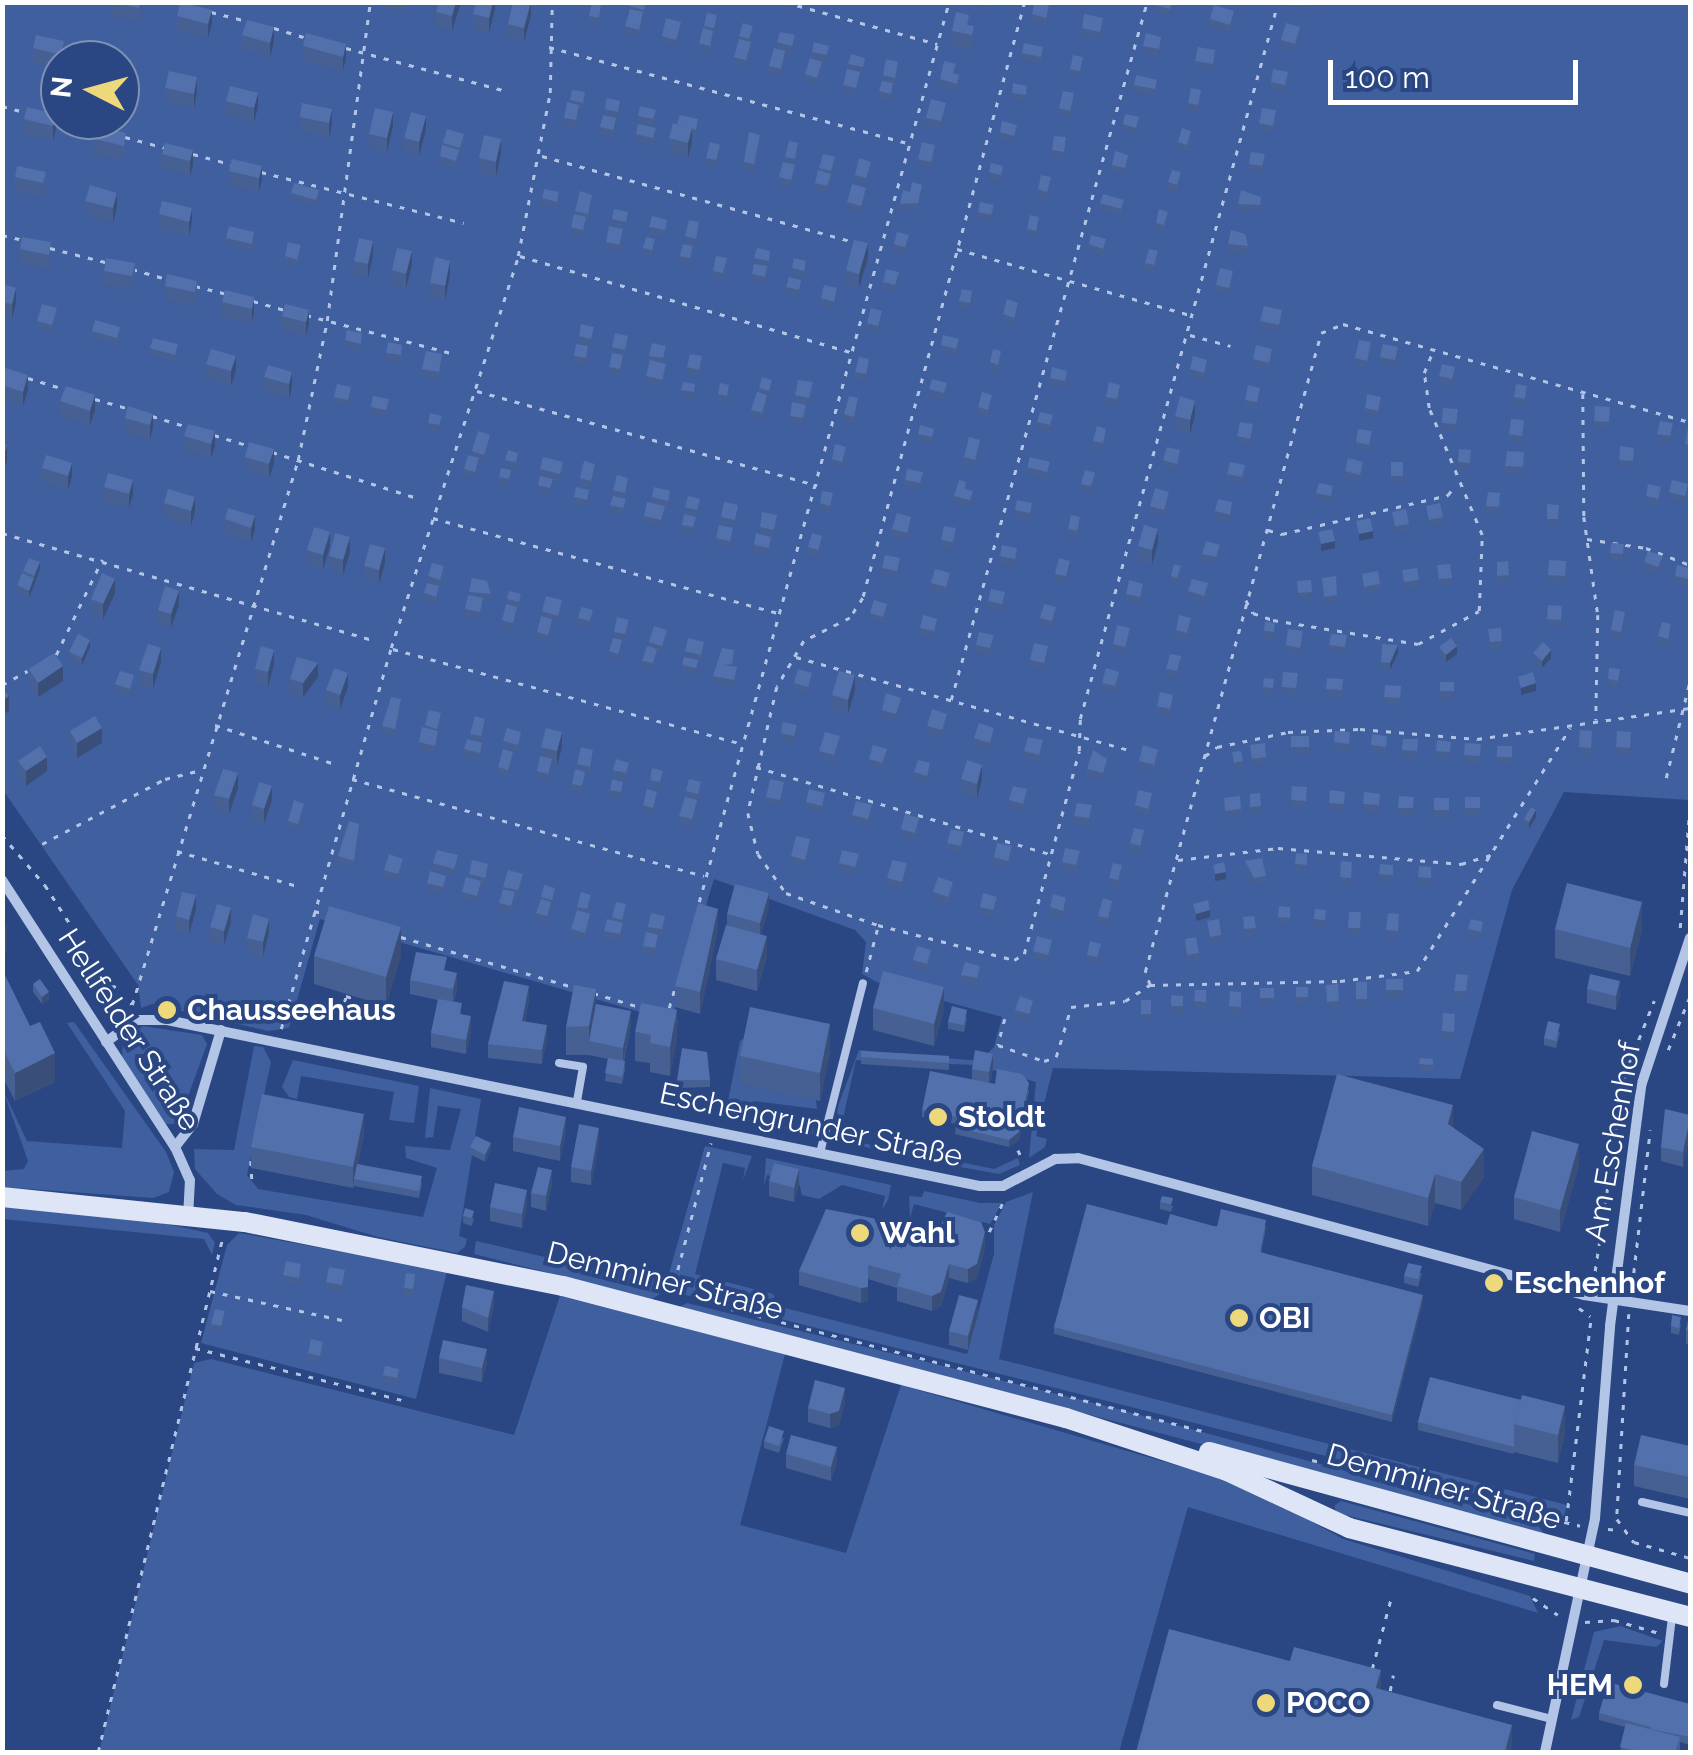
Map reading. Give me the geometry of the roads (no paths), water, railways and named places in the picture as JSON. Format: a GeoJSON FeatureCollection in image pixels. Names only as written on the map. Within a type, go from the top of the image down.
{"type":"FeatureCollection","features":[{"type":"Feature","properties":{"kind":"main road","name":"Demminer Straße"},"geometry":{"type":"LineString","coordinates":[[2,1197],[236,1221],[563,1286],[1690,1584]]}},
{"type":"Feature","properties":{"kind":"main road","name":"Demminer Straße"},"geometry":{"type":"LineString","coordinates":[[1066,1418],[1211,1465],[1349,1528],[1681,1615]]}},
{"type":"Feature","properties":{"kind":"street","name":"Hellfelder Straße"},"geometry":{"type":"LineString","coordinates":[[2,880],[175,1146],[190,1180],[188,1215]]}},
{"type":"Feature","properties":{"kind":"street","name":"Am Eschenhof"},"geometry":{"type":"LineString","coordinates":[[1580,1590],[1641,1086],[1690,943]]}},
{"type":"Feature","properties":{"kind":"street","name":"Eschengrunder Straße"},"geometry":{"type":"LineString","coordinates":[[106,1042],[136,1020],[221,1030],[994,1187],[1054,1159],[1078,1158],[1614,1299]]}},
{"type":"Feature","properties":{"kind":"street"},"geometry":{"type":"LineString","coordinates":[[175,1146],[193,1124],[221,1030]]}},
{"type":"Feature","properties":{"kind":"street"},"geometry":{"type":"LineString","coordinates":[[1614,1299],[1690,1311]]}},
{"type":"Feature","properties":{"kind":"street"},"geometry":{"type":"LineString","coordinates":[[1546,1752],[1580,1590]]}},
{"type":"Feature","properties":{"kind":"lane"},"geometry":{"type":"LineString","coordinates":[[820,1153],[863,983]]}},
{"type":"Feature","properties":{"kind":"lane"},"geometry":{"type":"LineString","coordinates":[[560,1062],[576,1062],[583,1067],[576,1101]]}},
{"type":"Feature","properties":{"kind":"lane"},"geometry":{"type":"LineString","coordinates":[[1642,1502],[1690,1512]]}},
{"type":"Feature","properties":{"kind":"lane"},"geometry":{"type":"LineString","coordinates":[[1664,1684],[1681,1615]]}},
{"type":"Feature","properties":{"kind":"lane"},"geometry":{"type":"LineString","coordinates":[[1496,1705],[1552,1719]]}},
{"type":"Feature","properties":{"kind":"place","name":"Chausseehaus"},"geometry":{"type":"Point","coordinates":[167,1010]}},
{"type":"Feature","properties":{"kind":"place","name":"Stoldt"},"geometry":{"type":"Point","coordinates":[938,1117]}},
{"type":"Feature","properties":{"kind":"place","name":"Wahl"},"geometry":{"type":"Point","coordinates":[860,1233]}},
{"type":"Feature","properties":{"kind":"place","name":"Eschenhof"},"geometry":{"type":"Point","coordinates":[1494,1283]}},
{"type":"Feature","properties":{"kind":"place","name":"OBI"},"geometry":{"type":"Point","coordinates":[1239,1318]}},
{"type":"Feature","properties":{"kind":"place","name":"HEM"},"geometry":{"type":"Point","coordinates":[1633,1685]}},
{"type":"Feature","properties":{"kind":"place","name":"POCO"},"geometry":{"type":"Point","coordinates":[1266,1703]}}]}
